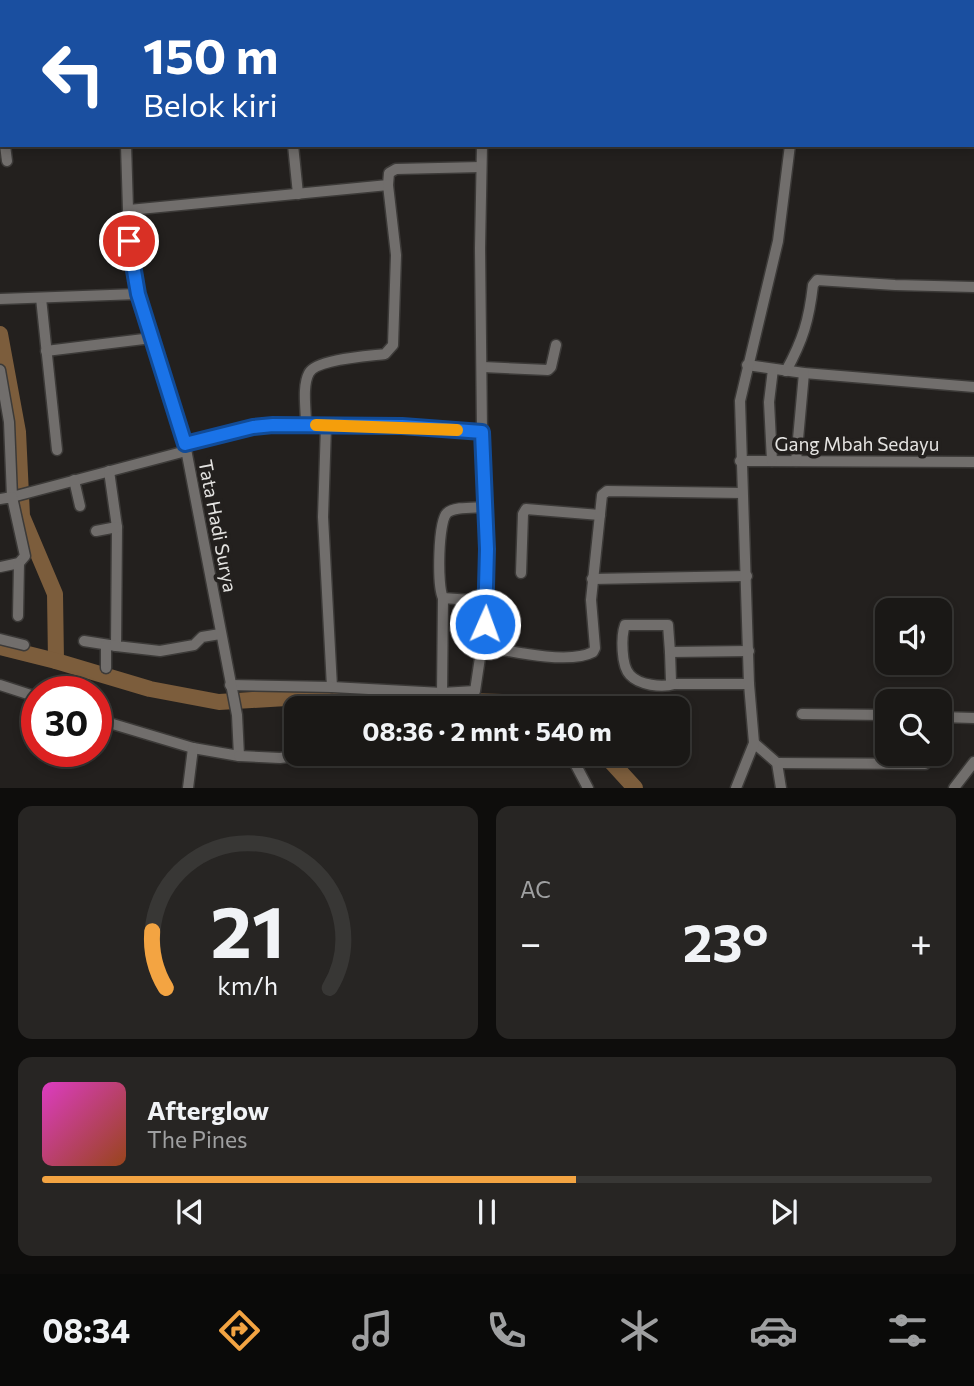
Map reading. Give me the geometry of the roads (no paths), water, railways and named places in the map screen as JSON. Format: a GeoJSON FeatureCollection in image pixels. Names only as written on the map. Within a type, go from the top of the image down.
{"type":"FeatureCollection","features":[{"type":"Feature","properties":{"kind":"street"},"geometry":{"type":"LineString","coordinates":[[5,147],[8,161]]}},
{"type":"Feature","properties":{"kind":"street","name":"Tata Hadi Surya"},"geometry":{"type":"LineString","coordinates":[[126,147],[129,241],[138,294],[185,447],[237,715],[239,756]]}},
{"type":"Feature","properties":{"kind":"street"},"geometry":{"type":"LineString","coordinates":[[293,147],[298,194]]}},
{"type":"Feature","properties":{"kind":"street"},"geometry":{"type":"LineString","coordinates":[[231,689],[332,687],[442,693],[475,691],[485,600],[480,248],[482,147]]}},
{"type":"Feature","properties":{"kind":"street"},"geometry":{"type":"LineString","coordinates":[[736,788],[754,743],[749,684],[740,401],[780,230],[790,147]]}},
{"type":"Feature","properties":{"kind":"street"},"geometry":{"type":"LineString","coordinates":[[306,424],[307,383],[313,368],[331,362],[385,354],[393,345],[396,255],[389,173],[396,169],[481,167]]}},
{"type":"Feature","properties":{"kind":"street"},"geometry":{"type":"LineString","coordinates":[[129,211],[388,185]]}},
{"type":"Feature","properties":{"kind":"street"},"geometry":{"type":"LineString","coordinates":[[786,371],[802,343],[815,281],[974,287]]}},
{"type":"Feature","properties":{"kind":"street"},"geometry":{"type":"LineString","coordinates":[[5,299],[138,294]]}},
{"type":"Feature","properties":{"kind":"street"},"geometry":{"type":"LineString","coordinates":[[41,298],[57,450]]}},
{"type":"Feature","properties":{"kind":"street"},"geometry":{"type":"LineString","coordinates":[[46,351],[152,338]]}},
{"type":"Feature","properties":{"kind":"street"},"geometry":{"type":"LineString","coordinates":[[483,367],[548,370],[556,345]]}},
{"type":"Feature","properties":{"kind":"street"},"geometry":{"type":"LineString","coordinates":[[747,365],[804,373],[974,387]]}},
{"type":"Feature","properties":{"kind":"street"},"geometry":{"type":"LineString","coordinates":[[772,461],[769,402],[774,369]]}},
{"type":"Feature","properties":{"kind":"street"},"geometry":{"type":"LineString","coordinates":[[0,370],[9,422],[13,513],[25,555],[19,563],[18,616]]}},
{"type":"Feature","properties":{"kind":"street"},"geometry":{"type":"LineString","coordinates":[[796,461],[804,373]]}},
{"type":"Feature","properties":{"kind":"street"},"geometry":{"type":"LineString","coordinates":[[0,499],[109,471],[253,427],[306,424],[402,426],[482,432]]}},
{"type":"Feature","properties":{"kind":"street"},"geometry":{"type":"LineString","coordinates":[[326,426],[323,517],[332,687]]}},
{"type":"Feature","properties":{"kind":"street","name":"Gang Mbah Sedayu"},"geometry":{"type":"LineString","coordinates":[[740,461],[974,462]]}},
{"type":"Feature","properties":{"kind":"street"},"geometry":{"type":"LineString","coordinates":[[107,668],[111,646],[117,527],[109,471]]}},
{"type":"Feature","properties":{"kind":"street"},"geometry":{"type":"LineString","coordinates":[[74,480],[80,506]]}},
{"type":"Feature","properties":{"kind":"street"},"geometry":{"type":"LineString","coordinates":[[482,646],[545,657],[590,654],[595,648],[592,579],[602,495],[610,489],[742,493]]}},
{"type":"Feature","properties":{"kind":"street"},"geometry":{"type":"LineString","coordinates":[[442,693],[443,598],[438,567],[445,516],[451,510],[485,507]]}},
{"type":"Feature","properties":{"kind":"street"},"geometry":{"type":"LineString","coordinates":[[521,573],[523,514],[526,509],[600,515]]}},
{"type":"Feature","properties":{"kind":"street"},"geometry":{"type":"LineString","coordinates":[[96,531],[117,527]]}},
{"type":"Feature","properties":{"kind":"street"},"geometry":{"type":"LineString","coordinates":[[0,566],[19,563]]}},
{"type":"Feature","properties":{"kind":"street"},"geometry":{"type":"LineString","coordinates":[[592,579],[747,576]]}},
{"type":"Feature","properties":{"kind":"street"},"geometry":{"type":"LineString","coordinates":[[443,598],[485,600]]}},
{"type":"Feature","properties":{"kind":"street"},"geometry":{"type":"LineString","coordinates":[[674,684],[671,682],[668,625],[624,626],[625,668],[635,679],[660,686],[749,684]]}},
{"type":"Feature","properties":{"kind":"street"},"geometry":{"type":"LineString","coordinates":[[84,641],[160,651],[194,645],[202,637],[220,634]]}},
{"type":"Feature","properties":{"kind":"street"},"geometry":{"type":"LineString","coordinates":[[0,639],[24,645]]}},
{"type":"Feature","properties":{"kind":"street"},"geometry":{"type":"LineString","coordinates":[[670,652],[749,651]]}},
{"type":"Feature","properties":{"kind":"street"},"geometry":{"type":"LineString","coordinates":[[0,685],[21,692]]}},
{"type":"Feature","properties":{"kind":"street"},"geometry":{"type":"LineString","coordinates":[[803,714],[875,715]]}},
{"type":"Feature","properties":{"kind":"street"},"geometry":{"type":"LineString","coordinates":[[952,717],[974,718]]}},
{"type":"Feature","properties":{"kind":"street"},"geometry":{"type":"LineString","coordinates":[[112,724],[193,748],[239,756],[284,758]]}},
{"type":"Feature","properties":{"kind":"street"},"geometry":{"type":"LineString","coordinates":[[754,743],[777,763],[781,788]]}},
{"type":"Feature","properties":{"kind":"street"},"geometry":{"type":"LineString","coordinates":[[188,788],[193,748]]}},
{"type":"Feature","properties":{"kind":"street"},"geometry":{"type":"LineString","coordinates":[[954,788],[974,762]]}},
{"type":"Feature","properties":{"kind":"street"},"geometry":{"type":"LineString","coordinates":[[777,763],[875,764]]}},
{"type":"Feature","properties":{"kind":"street"},"geometry":{"type":"LineString","coordinates":[[576,766],[588,788]]}},
{"type":"Feature","properties":{"kind":"waterway"},"geometry":{"type":"LineString","coordinates":[[0,334],[18,432],[22,516],[55,594],[56,661]]}},
{"type":"Feature","properties":{"kind":"waterway"},"geometry":{"type":"LineString","coordinates":[[0,647],[150,689],[219,702],[284,698]]}},
{"type":"Feature","properties":{"kind":"waterway"},"geometry":{"type":"LineString","coordinates":[[615,766],[635,788]]}}]}
